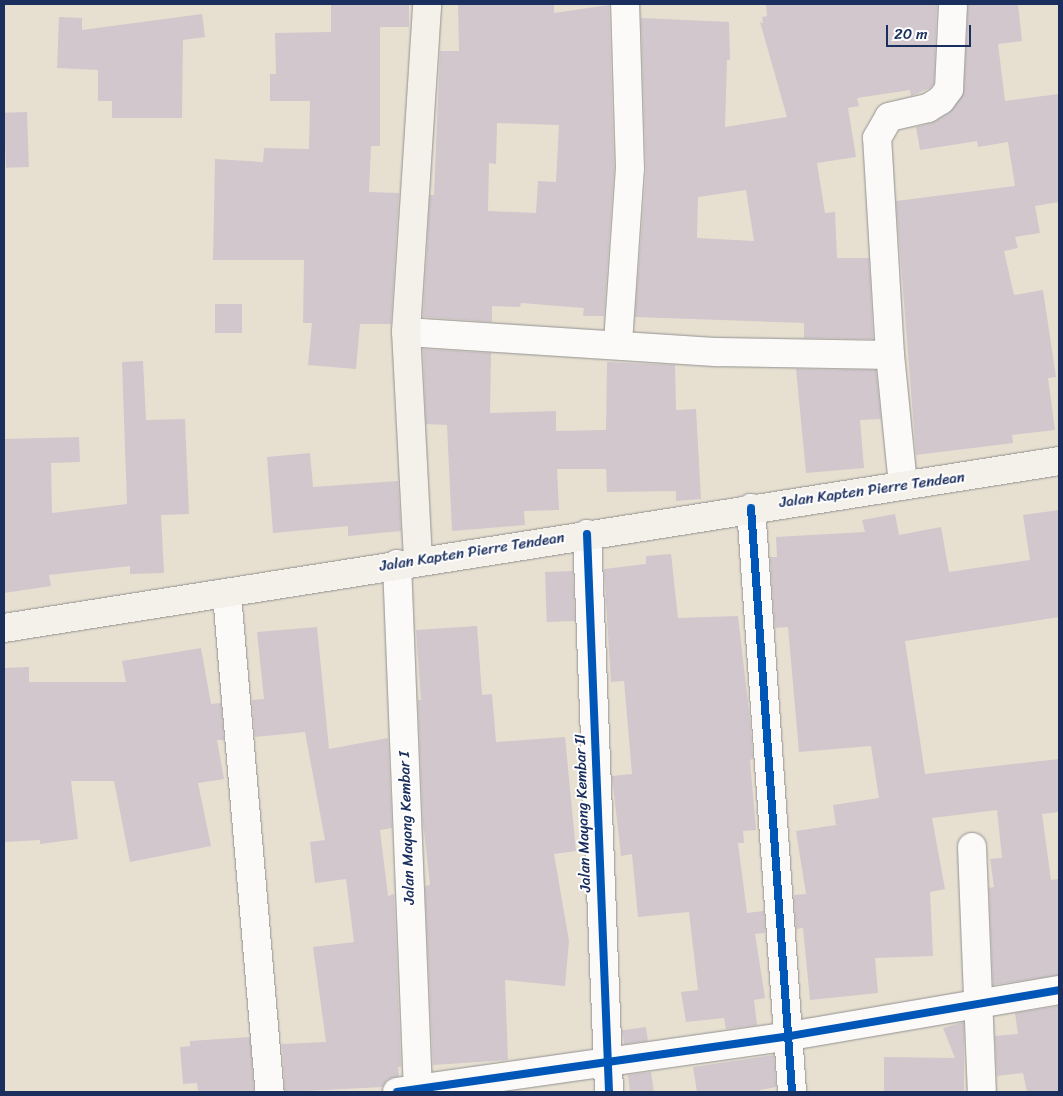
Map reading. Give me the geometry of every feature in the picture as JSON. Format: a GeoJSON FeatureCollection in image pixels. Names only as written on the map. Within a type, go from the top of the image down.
{"type":"FeatureCollection","features":[{"type":"Feature","properties":{"kind":"main road"},"geometry":{"type":"LineString","coordinates":[[407,562],[406,332],[427,4]]}},
{"type":"Feature","properties":{"kind":"main road","name":"Jalan Kapten Pierre Tendean"},"geometry":{"type":"LineString","coordinates":[[4,628],[227,595],[407,562],[1059,461]]}},
{"type":"Feature","properties":{"kind":"street"},"geometry":{"type":"LineString","coordinates":[[618,343],[630,169],[625,4]]}},
{"type":"Feature","properties":{"kind":"street"},"geometry":{"type":"LineString","coordinates":[[903,485],[890,355],[877,158],[879,131],[889,118],[928,108],[941,100],[949,89],[953,4]]}},
{"type":"Feature","properties":{"kind":"street"},"geometry":{"type":"LineString","coordinates":[[406,332],[618,343],[718,352],[890,355]]}},
{"type":"Feature","properties":{"kind":"street"},"geometry":{"type":"LineString","coordinates":[[751,508],[790,1036],[792,1092]]}},
{"type":"Feature","properties":{"kind":"street","name":"Jalan Mayang Kembar II"},"geometry":{"type":"LineString","coordinates":[[587,534],[609,1092]]}},
{"type":"Feature","properties":{"kind":"street","name":"Jalan Mayang Kembar I"},"geometry":{"type":"LineString","coordinates":[[407,562],[411,1091]]}},
{"type":"Feature","properties":{"kind":"street"},"geometry":{"type":"LineString","coordinates":[[227,595],[270,1092]]}},
{"type":"Feature","properties":{"kind":"street"},"geometry":{"type":"LineString","coordinates":[[972,847],[976,1002],[982,1092]]}},
{"type":"Feature","properties":{"kind":"street"},"geometry":{"type":"LineString","coordinates":[[411,1091],[790,1036],[976,1002],[1059,990]]}},
{"type":"Feature","properties":{"kind":"building"},"geometry":{"type":"Polygon","coordinates":[[[331,4],[409,4],[409,27],[380,27],[380,146],[371,146],[369,192],[399,193],[391,324],[360,324],[356,369],[308,365],[312,323],[303,323],[304,260],[213,260],[215,159],[263,162],[264,148],[309,149],[310,101],[270,101],[270,74],[276,74],[275,33],[331,32],[331,4]]]}},
{"type":"Feature","properties":{"kind":"building"},"geometry":{"type":"Polygon","coordinates":[[[458,4],[554,4],[554,13],[609,5],[614,169],[604,316],[583,316],[584,308],[521,303],[520,307],[492,306],[492,322],[423,317],[430,195],[434,195],[440,51],[459,51],[458,4]],[[497,123],[496,164],[489,163],[488,211],[536,213],[538,181],[556,182],[559,125],[497,123]]]}},
{"type":"Feature","properties":{"kind":"building"},"geometry":{"type":"Polygon","coordinates":[[[766,4],[937,4],[934,84],[930,88],[911,96],[910,90],[857,98],[859,106],[848,108],[856,157],[817,163],[825,213],[835,212],[837,258],[869,258],[873,339],[804,338],[804,323],[635,317],[646,170],[641,18],[729,22],[730,60],[727,60],[725,127],[787,117],[760,22],[763,23],[762,17],[767,16],[766,4]],[[746,190],[698,197],[697,238],[754,241],[746,190]]]}},
{"type":"Feature","properties":{"kind":"building"},"geometry":{"type":"Polygon","coordinates":[[[968,4],[1018,4],[1022,41],[998,44],[1005,101],[1059,94],[1059,202],[1035,206],[1040,233],[1015,237],[1018,248],[1004,251],[1014,295],[1043,290],[1056,377],[1048,378],[1055,430],[1012,435],[1013,443],[916,455],[896,201],[1015,186],[1008,142],[978,147],[977,141],[920,150],[916,127],[932,123],[949,113],[964,90],[968,4]]]}},
{"type":"Feature","properties":{"kind":"building"},"geometry":{"type":"Polygon","coordinates":[[[202,14],[205,37],[183,40],[182,118],[112,118],[112,101],[98,101],[98,70],[57,68],[59,17],[82,18],[82,30],[202,14]]]}},
{"type":"Feature","properties":{"kind":"building"},"geometry":{"type":"Polygon","coordinates":[[[27,112],[29,167],[6,168],[4,113],[27,112]]]}},
{"type":"Feature","properties":{"kind":"building"},"geometry":{"type":"Polygon","coordinates":[[[215,304],[242,304],[242,333],[215,333],[215,304]]]}},
{"type":"Feature","properties":{"kind":"building"},"geometry":{"type":"Polygon","coordinates":[[[423,349],[491,353],[490,413],[556,411],[556,431],[606,430],[607,362],[675,365],[676,410],[696,409],[701,499],[676,501],[676,491],[607,492],[606,469],[557,469],[559,510],[524,511],[525,525],[452,531],[447,425],[426,424],[423,349]]]}},
{"type":"Feature","properties":{"kind":"building"},"geometry":{"type":"Polygon","coordinates":[[[143,361],[146,420],[185,419],[189,514],[161,515],[164,573],[130,574],[130,566],[49,575],[51,586],[4,593],[4,439],[79,437],[80,462],[51,463],[52,513],[127,504],[122,362],[143,361]]]}},
{"type":"Feature","properties":{"kind":"building"},"geometry":{"type":"Polygon","coordinates":[[[796,369],[876,370],[881,419],[860,420],[864,468],[806,473],[796,369]]]}},
{"type":"Feature","properties":{"kind":"building"},"geometry":{"type":"Polygon","coordinates":[[[310,453],[313,487],[398,481],[401,531],[348,536],[348,526],[273,533],[267,457],[310,453]]]}},
{"type":"Feature","properties":{"kind":"building"},"geometry":{"type":"Polygon","coordinates":[[[1059,510],[1059,617],[905,641],[925,774],[1059,759],[1059,812],[1042,814],[1051,880],[1059,879],[1059,975],[993,985],[989,888],[994,887],[990,859],[1002,858],[997,810],[932,818],[945,889],[930,892],[933,956],[875,958],[878,993],[810,1000],[803,928],[796,929],[794,895],[806,894],[796,831],[836,825],[833,805],[879,798],[871,746],[799,752],[788,627],[775,628],[770,557],[777,557],[776,537],[865,532],[862,520],[895,514],[899,535],[941,527],[949,572],[1030,560],[1023,515],[1059,510]]]}},
{"type":"Feature","properties":{"kind":"building"},"geometry":{"type":"Polygon","coordinates":[[[671,554],[678,618],[738,616],[750,720],[753,759],[750,760],[756,830],[743,831],[744,843],[738,843],[747,913],[764,911],[765,933],[755,934],[765,998],[754,1000],[757,1025],[726,1029],[724,1018],[686,1022],[681,992],[698,990],[689,912],[638,917],[632,854],[621,856],[612,776],[632,774],[624,681],[611,682],[604,569],[646,564],[646,556],[671,554]]]}},
{"type":"Feature","properties":{"kind":"building"},"geometry":{"type":"Polygon","coordinates":[[[573,571],[575,621],[547,622],[545,572],[573,571]]]}},
{"type":"Feature","properties":{"kind":"building"},"geometry":{"type":"Polygon","coordinates":[[[477,626],[482,695],[492,694],[496,742],[565,737],[576,851],[554,854],[569,941],[565,986],[505,980],[508,1060],[433,1065],[425,886],[430,885],[423,822],[418,700],[421,700],[416,630],[477,626]]]}},
{"type":"Feature","properties":{"kind":"building"},"geometry":{"type":"Polygon","coordinates":[[[317,627],[329,749],[388,738],[392,828],[380,830],[388,896],[394,894],[401,1067],[398,1067],[399,1076],[388,1079],[382,1087],[285,1092],[282,1044],[326,1042],[313,947],[354,942],[346,879],[315,883],[310,842],[325,840],[305,732],[255,737],[252,700],[264,699],[257,632],[317,627]]]}},
{"type":"Feature","properties":{"kind":"building"},"geometry":{"type":"Polygon","coordinates":[[[201,648],[211,704],[221,703],[224,740],[217,740],[224,779],[198,783],[211,846],[130,862],[114,781],[71,781],[78,839],[40,844],[40,840],[4,842],[4,668],[29,667],[29,682],[126,682],[122,661],[201,648]]]}},
{"type":"Feature","properties":{"kind":"building"},"geometry":{"type":"Polygon","coordinates":[[[1059,1006],[1059,1092],[1027,1092],[1023,1073],[997,1076],[995,1036],[1018,1034],[1015,1013],[1059,1006]]]}},
{"type":"Feature","properties":{"kind":"building"},"geometry":{"type":"Polygon","coordinates":[[[964,1022],[964,1092],[884,1092],[884,1057],[955,1058],[943,1028],[964,1022]]]}},
{"type":"Feature","properties":{"kind":"building"},"geometry":{"type":"Polygon","coordinates":[[[646,1027],[648,1041],[624,1044],[622,1030],[646,1027]]]}},
{"type":"Feature","properties":{"kind":"building"},"geometry":{"type":"Polygon","coordinates":[[[250,1037],[254,1092],[198,1092],[197,1083],[183,1084],[180,1047],[190,1046],[190,1041],[250,1037]]]}},
{"type":"Feature","properties":{"kind":"building"},"geometry":{"type":"Polygon","coordinates":[[[774,1055],[776,1087],[760,1090],[761,1092],[697,1092],[693,1067],[774,1055]]]}},
{"type":"Feature","properties":{"kind":"building"},"geometry":{"type":"Polygon","coordinates":[[[651,1072],[654,1092],[630,1092],[628,1075],[651,1072]]]}},
{"type":"Feature","properties":{"kind":"cycle path"},"geometry":{"type":"LineString","coordinates":[[751,508],[792,1092]]}},
{"type":"Feature","properties":{"kind":"cycle path"},"geometry":{"type":"LineString","coordinates":[[587,534],[609,1092]]}},
{"type":"Feature","properties":{"kind":"cycle path"},"geometry":{"type":"LineString","coordinates":[[397,1092],[790,1036],[1059,990]]}}]}
